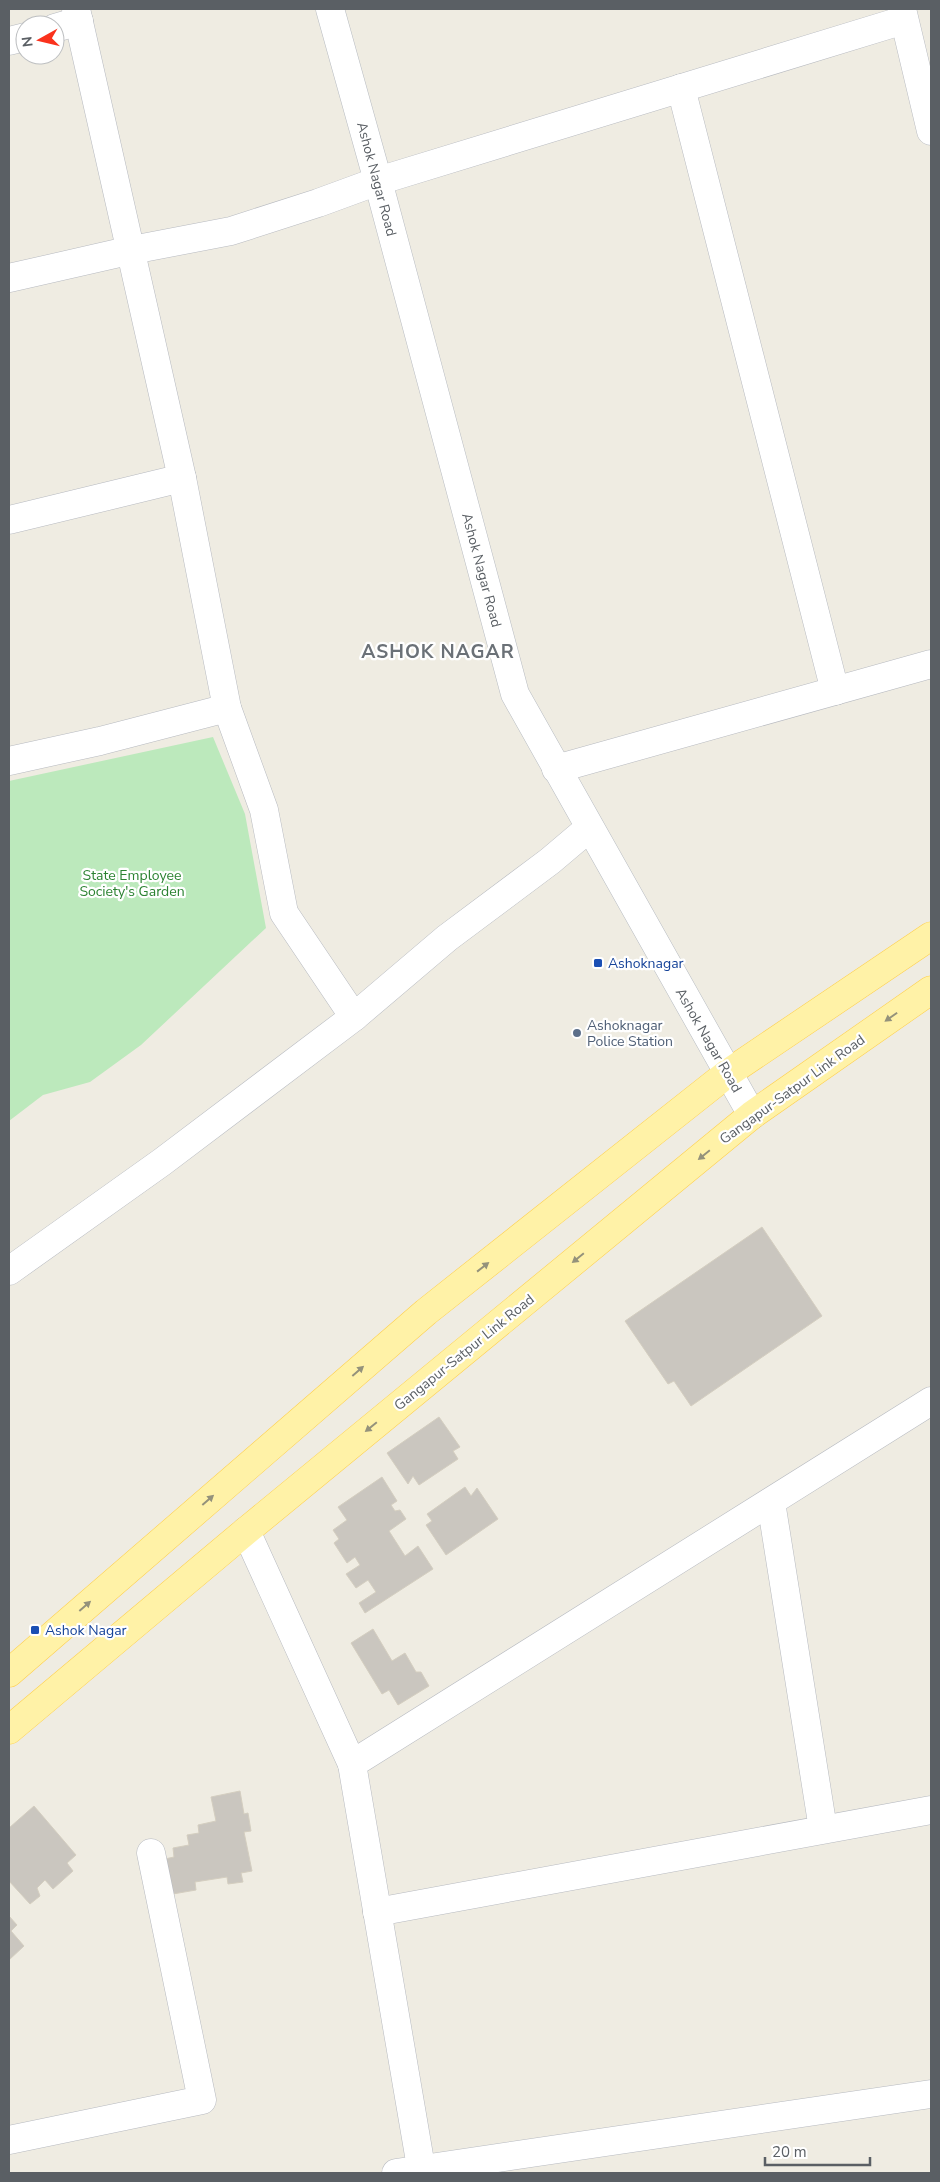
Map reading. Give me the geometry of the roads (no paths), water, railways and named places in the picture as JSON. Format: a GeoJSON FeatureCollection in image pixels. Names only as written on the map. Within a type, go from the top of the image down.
{"type":"FeatureCollection","features":[{"type":"Feature","properties":{"kind":"main road"},"geometry":{"type":"LineString","coordinates":[[9,1673],[426,1312],[728,1073],[931,936]]}},
{"type":"Feature","properties":{"kind":"main road","name":"Gangapur-Satpur Link Road"},"geometry":{"type":"LineString","coordinates":[[9,1730],[246,1531],[752,1115],[931,990]]}},
{"type":"Feature","properties":{"kind":"street","name":"Ashok Nagar Road"},"geometry":{"type":"LineString","coordinates":[[330,9],[378,180],[515,694],[752,1115]]}},
{"type":"Feature","properties":{"kind":"street"},"geometry":{"type":"LineString","coordinates":[[9,278],[132,250],[231,231],[318,203],[378,180],[681,88],[903,14],[931,131]]}},
{"type":"Feature","properties":{"kind":"street"},"geometry":{"type":"LineString","coordinates":[[70,19],[132,250],[182,478],[227,708],[264,810],[284,913],[354,1017]]}},
{"type":"Feature","properties":{"kind":"street"},"geometry":{"type":"LineString","coordinates":[[681,88],[835,690]]}},
{"type":"Feature","properties":{"kind":"street"},"geometry":{"type":"LineString","coordinates":[[9,520],[182,478]]}},
{"type":"Feature","properties":{"kind":"street"},"geometry":{"type":"LineString","coordinates":[[556,769],[931,664]]}},
{"type":"Feature","properties":{"kind":"street"},"geometry":{"type":"LineString","coordinates":[[9,761],[100,741],[227,708]]}},
{"type":"Feature","properties":{"kind":"street"},"geometry":{"type":"LineString","coordinates":[[9,1272],[162,1162],[354,1017],[447,938],[550,861],[590,828]]}},
{"type":"Feature","properties":{"kind":"street"},"geometry":{"type":"LineString","coordinates":[[352,1764],[931,1401]]}},
{"type":"Feature","properties":{"kind":"street"},"geometry":{"type":"LineString","coordinates":[[771,1502],[823,1830]]}},
{"type":"Feature","properties":{"kind":"street"},"geometry":{"type":"LineString","coordinates":[[246,1531],[352,1764],[377,1912],[413,2172],[931,2094]]}},
{"type":"Feature","properties":{"kind":"street"},"geometry":{"type":"LineString","coordinates":[[377,1912],[931,1810]]}},
{"type":"Feature","properties":{"kind":"street"},"geometry":{"type":"LineString","coordinates":[[9,2140],[202,2100],[151,1853]]}},
{"type":"Feature","properties":{"kind":"place","name":"Ashoknagar"},"geometry":{"type":"Point","coordinates":[598,963]}},
{"type":"Feature","properties":{"kind":"place","name":"Ashoknagar Police Station"},"geometry":{"type":"Point","coordinates":[577,1033]}},
{"type":"Feature","properties":{"kind":"place","name":"Ashok Nagar"},"geometry":{"type":"Point","coordinates":[35,1630]}},
{"type":"Feature","properties":{"kind":"district","name":"ASHOK NAGAR"},"geometry":{"type":"Point","coordinates":[438,651]}},
{"type":"Feature","properties":{"kind":"park label","name":"State Employee Society's Garden"},"geometry":{"type":"Point","coordinates":[132,884]}}]}
